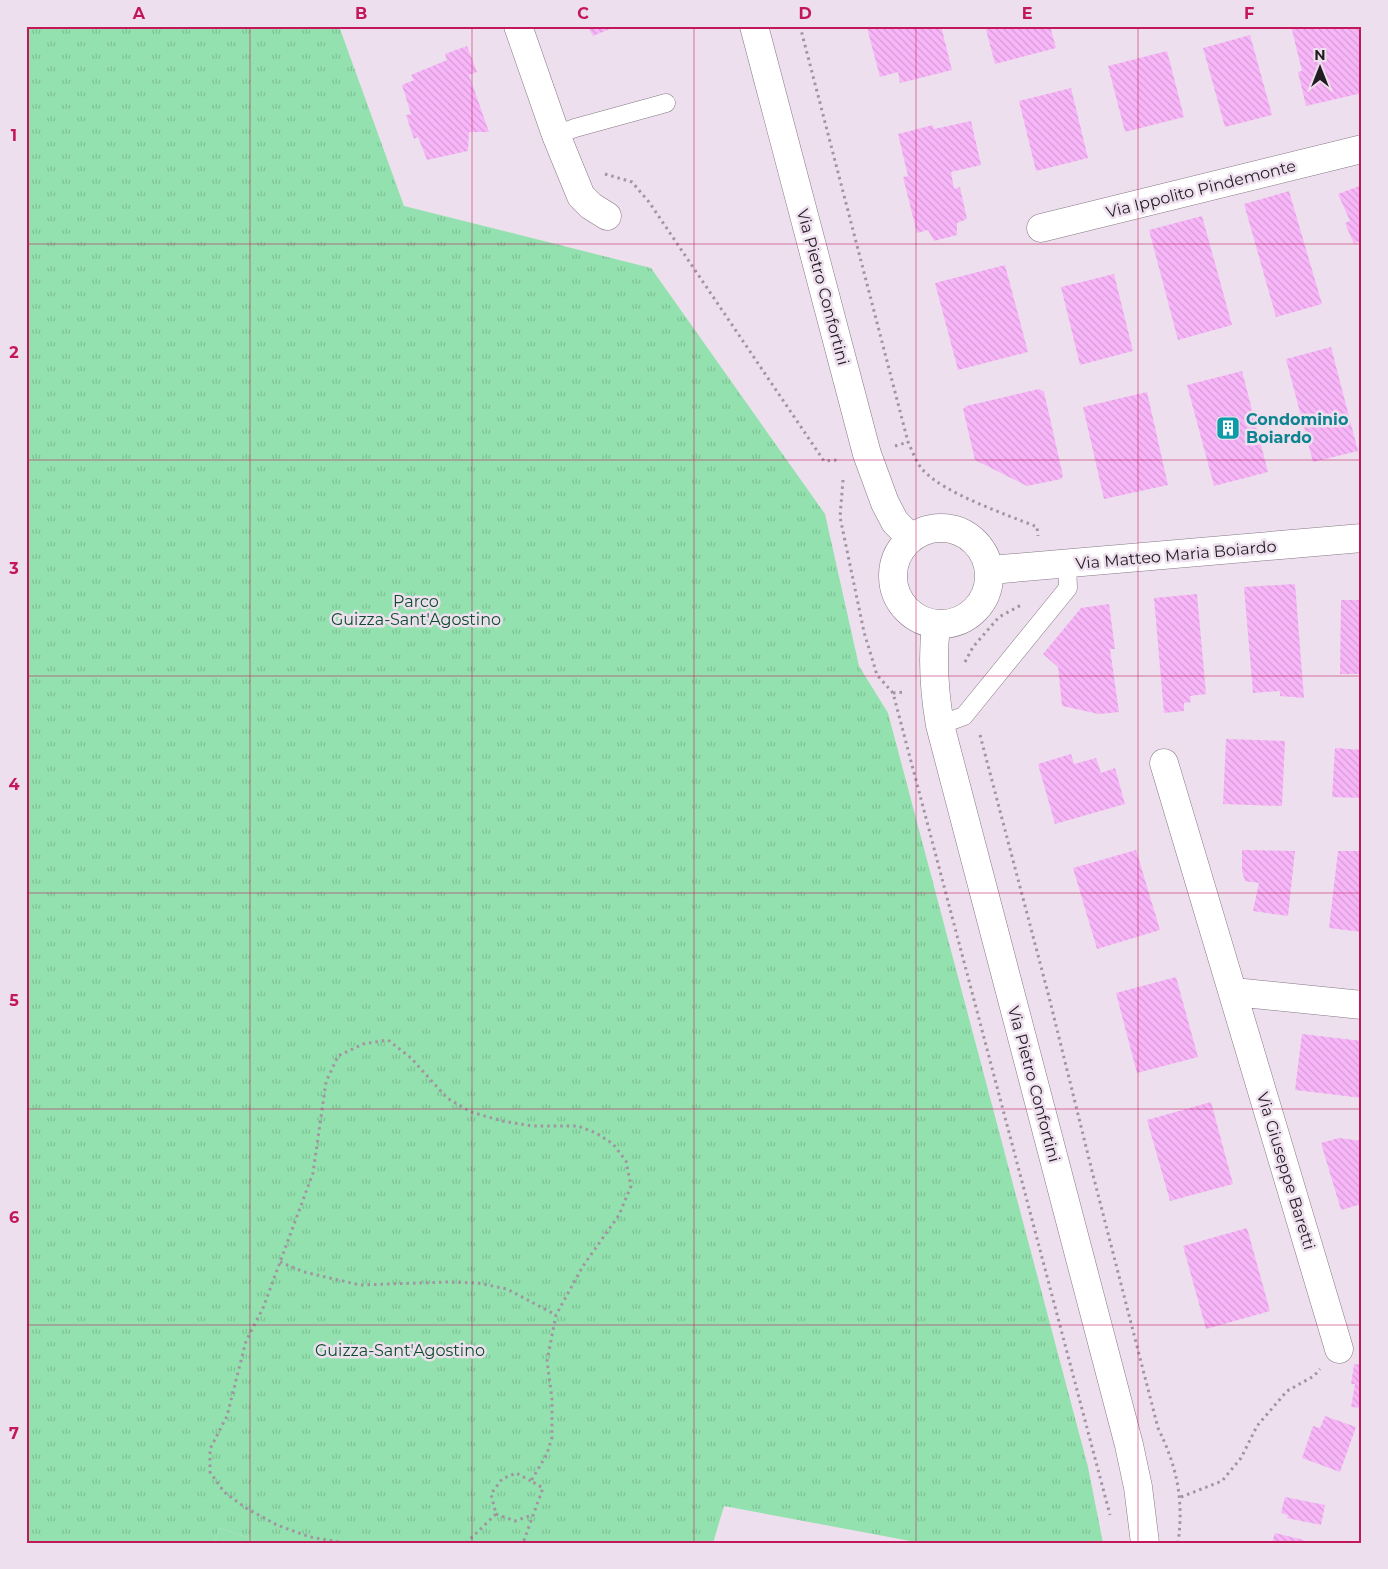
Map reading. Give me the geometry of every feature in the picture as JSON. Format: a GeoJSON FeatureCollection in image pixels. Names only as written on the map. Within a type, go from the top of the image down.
{"type":"FeatureCollection","features":[{"type":"Feature","properties":{"kind":"main road"},"geometry":{"type":"LineString","coordinates":[[518,26],[556,135],[581,196],[591,206],[607,216]]}},
{"type":"Feature","properties":{"kind":"main road","name":"Via Pietro Confortini"},"geometry":{"type":"LineString","coordinates":[[754,26],[867,454],[885,503],[895,522],[911,538]]}},
{"type":"Feature","properties":{"kind":"main road","name":"Via Ippolito Pindemonte"},"geometry":{"type":"LineString","coordinates":[[1041,228],[1362,149]]}},
{"type":"Feature","properties":{"kind":"main road"},"geometry":{"type":"LineString","coordinates":[[938,527],[953,529],[966,534],[978,544],[986,556],[990,570],[989,588],[982,604],[970,616],[954,623],[936,625],[922,621],[910,614],[900,603],[894,590],[895,562],[901,549],[911,538],[924,531],[938,527]]}},
{"type":"Feature","properties":{"kind":"main road","name":"Via Matteo Maria Boiardo"},"geometry":{"type":"LineString","coordinates":[[990,570],[1362,538]]}},
{"type":"Feature","properties":{"kind":"main road","name":"Via Pietro Confortini"},"geometry":{"type":"LineString","coordinates":[[936,625],[934,690],[952,721],[1129,1445],[1139,1495],[1145,1543]]}},
{"type":"Feature","properties":{"kind":"main road","name":"Via Giuseppe Baretti"},"geometry":{"type":"LineString","coordinates":[[1164,763],[1234,992],[1339,1349]]}},
{"type":"Feature","properties":{"kind":"main road"},"geometry":{"type":"LineString","coordinates":[[1234,992],[1362,1005]]}},
{"type":"Feature","properties":{"kind":"lane"},"geometry":{"type":"LineString","coordinates":[[556,135],[666,103]]}},
{"type":"Feature","properties":{"kind":"lane"},"geometry":{"type":"LineString","coordinates":[[952,721],[1068,588],[1067,564]]}},
{"type":"Feature","properties":{"kind":"path"},"geometry":{"type":"LineString","coordinates":[[800,26],[908,442],[921,468],[939,484],[989,508],[1037,527]]}},
{"type":"Feature","properties":{"kind":"path"},"geometry":{"type":"LineString","coordinates":[[602,174],[632,182],[643,195],[824,461],[845,459]]}},
{"type":"Feature","properties":{"kind":"path"},"geometry":{"type":"LineString","coordinates":[[844,479],[840,517],[864,632],[877,675],[893,692],[1111,1519]]}},
{"type":"Feature","properties":{"kind":"path"},"geometry":{"type":"LineString","coordinates":[[962,667],[973,647],[999,617],[1025,602]]}},
{"type":"Feature","properties":{"kind":"path"},"geometry":{"type":"LineString","coordinates":[[952,721],[970,727],[980,734],[1158,1428],[1170,1452],[1181,1497],[1178,1543]]}},
{"type":"Feature","properties":{"kind":"path"},"geometry":{"type":"LineString","coordinates":[[345,1543],[310,1537],[277,1525],[246,1508],[224,1492],[210,1472],[210,1449],[227,1416],[246,1341],[263,1308],[313,1173],[326,1082],[338,1056],[364,1044],[388,1040],[411,1058],[448,1098],[471,1112],[502,1121],[532,1126],[578,1126],[596,1133],[613,1144],[626,1161],[632,1186],[619,1215],[583,1266],[556,1315],[547,1360],[552,1399],[552,1437],[547,1454],[532,1481]]}},
{"type":"Feature","properties":{"kind":"path"},"geometry":{"type":"LineString","coordinates":[[280,1262],[304,1272],[360,1285],[447,1282],[478,1283],[506,1289],[556,1315]]}},
{"type":"Feature","properties":{"kind":"path"},"geometry":{"type":"LineString","coordinates":[[1181,1497],[1222,1481],[1242,1458],[1257,1426],[1287,1391],[1314,1376],[1339,1349]]}},
{"type":"Feature","properties":{"kind":"path"},"geometry":{"type":"LineString","coordinates":[[496,1514],[491,1494],[502,1479],[516,1473],[543,1488],[522,1543]]}},
{"type":"Feature","properties":{"kind":"path"},"geometry":{"type":"LineString","coordinates":[[496,1514],[515,1521],[533,1515]]}},
{"type":"Feature","properties":{"kind":"path"},"geometry":{"type":"LineString","coordinates":[[466,1543],[496,1514]]}},
{"type":"Feature","properties":{"kind":"green space","name":"Parco Guizza-Sant'Agostino"},"geometry":{"type":"Polygon","coordinates":[[[26,26],[339,26],[404,206],[651,268],[825,514],[859,666],[888,713],[1088,1467],[1103,1543],[921,1543],[724,1506],[713,1543],[262,1543],[220,1528],[214,1543],[26,1543],[26,26]]]}},
{"type":"Feature","properties":{"kind":"green space"},"geometry":{"type":"Polygon","coordinates":[[[220,1528],[262,1543],[214,1543],[220,1528]]]}},
{"type":"Feature","properties":{"kind":"building"},"geometry":{"type":"Polygon","coordinates":[[[587,26],[617,26],[593,36],[587,26]]]}},
{"type":"Feature","properties":{"kind":"building"},"geometry":{"type":"Polygon","coordinates":[[[874,26],[941,26],[952,70],[900,83],[898,72],[880,77],[867,28],[874,26]]]}},
{"type":"Feature","properties":{"kind":"building"},"geometry":{"type":"Polygon","coordinates":[[[985,26],[1050,26],[1056,48],[995,64],[985,26]]]}},
{"type":"Feature","properties":{"kind":"building"},"geometry":{"type":"Polygon","coordinates":[[[1291,26],[1362,26],[1362,93],[1306,106],[1298,72],[1302,71],[1291,26]]]}},
{"type":"Feature","properties":{"kind":"building"},"geometry":{"type":"Polygon","coordinates":[[[1250,35],[1272,115],[1225,127],[1203,48],[1250,35]]]}},
{"type":"Feature","properties":{"kind":"building"},"geometry":{"type":"Polygon","coordinates":[[[467,46],[477,72],[469,75],[489,132],[469,132],[468,151],[427,160],[418,137],[414,139],[406,115],[411,114],[402,85],[414,80],[411,75],[447,60],[445,54],[467,46]]]}},
{"type":"Feature","properties":{"kind":"building"},"geometry":{"type":"Polygon","coordinates":[[[1167,51],[1184,117],[1125,132],[1108,66],[1167,51]]]}},
{"type":"Feature","properties":{"kind":"building"},"geometry":{"type":"Polygon","coordinates":[[[1071,88],[1088,158],[1036,171],[1019,101],[1071,88]]]}},
{"type":"Feature","properties":{"kind":"building"},"geometry":{"type":"Polygon","coordinates":[[[971,121],[981,165],[951,172],[954,189],[960,187],[967,219],[957,223],[957,235],[934,241],[928,230],[917,233],[903,177],[908,176],[898,134],[933,125],[934,129],[971,121]]]}},
{"type":"Feature","properties":{"kind":"building"},"geometry":{"type":"Polygon","coordinates":[[[1362,185],[1362,240],[1354,244],[1345,223],[1350,221],[1338,194],[1362,185]]]}},
{"type":"Feature","properties":{"kind":"building"},"geometry":{"type":"Polygon","coordinates":[[[1289,191],[1322,304],[1276,317],[1244,204],[1289,191]]]}},
{"type":"Feature","properties":{"kind":"building"},"geometry":{"type":"Polygon","coordinates":[[[1202,216],[1232,325],[1178,340],[1149,230],[1202,216]]]}},
{"type":"Feature","properties":{"kind":"building"},"geometry":{"type":"Polygon","coordinates":[[[1005,265],[1028,352],[958,370],[935,283],[1005,265]]]}},
{"type":"Feature","properties":{"kind":"building"},"geometry":{"type":"Polygon","coordinates":[[[1114,274],[1133,351],[1080,365],[1061,287],[1114,274]]]}},
{"type":"Feature","properties":{"kind":"building"},"geometry":{"type":"Polygon","coordinates":[[[1331,347],[1358,451],[1313,462],[1286,359],[1331,347]]]}},
{"type":"Feature","properties":{"kind":"building","name":"Condominio Boiardo"},"geometry":{"type":"Polygon","coordinates":[[[1242,371],[1268,472],[1214,486],[1187,385],[1242,371]]]}},
{"type":"Feature","properties":{"kind":"building"},"geometry":{"type":"Polygon","coordinates":[[[1039,389],[1044,392],[1063,476],[1061,479],[1027,486],[975,460],[963,409],[966,406],[1039,389]]]}},
{"type":"Feature","properties":{"kind":"building"},"geometry":{"type":"Polygon","coordinates":[[[1147,392],[1168,485],[1104,499],[1083,407],[1147,392]]]}},
{"type":"Feature","properties":{"kind":"building"},"geometry":{"type":"Polygon","coordinates":[[[1295,584],[1304,698],[1280,696],[1280,691],[1253,693],[1244,587],[1295,584]]]}},
{"type":"Feature","properties":{"kind":"building"},"geometry":{"type":"Polygon","coordinates":[[[1197,594],[1206,694],[1190,696],[1191,702],[1184,703],[1184,711],[1164,713],[1154,598],[1197,594]]]}},
{"type":"Feature","properties":{"kind":"building"},"geometry":{"type":"Polygon","coordinates":[[[1341,600],[1362,600],[1362,674],[1340,674],[1341,600]]]}},
{"type":"Feature","properties":{"kind":"building"},"geometry":{"type":"Polygon","coordinates":[[[1109,604],[1115,649],[1110,649],[1119,712],[1099,714],[1062,706],[1058,667],[1043,654],[1081,608],[1109,604]]]}},
{"type":"Feature","properties":{"kind":"building"},"geometry":{"type":"Polygon","coordinates":[[[1226,739],[1285,741],[1282,806],[1223,804],[1226,739]]]}},
{"type":"Feature","properties":{"kind":"building"},"geometry":{"type":"Polygon","coordinates":[[[1335,748],[1362,750],[1362,798],[1332,797],[1335,748]]]}},
{"type":"Feature","properties":{"kind":"building"},"geometry":{"type":"Polygon","coordinates":[[[1071,754],[1074,764],[1096,758],[1101,773],[1115,768],[1125,804],[1055,824],[1038,764],[1071,754]]]}},
{"type":"Feature","properties":{"kind":"building"},"geometry":{"type":"Polygon","coordinates":[[[1136,850],[1160,930],[1097,949],[1073,868],[1136,850]]]}},
{"type":"Feature","properties":{"kind":"building"},"geometry":{"type":"Polygon","coordinates":[[[1242,850],[1295,851],[1288,916],[1253,911],[1259,883],[1245,881],[1242,871],[1242,850]]]}},
{"type":"Feature","properties":{"kind":"building"},"geometry":{"type":"Polygon","coordinates":[[[1338,851],[1362,851],[1362,932],[1329,928],[1338,851]]]}},
{"type":"Feature","properties":{"kind":"building"},"geometry":{"type":"Polygon","coordinates":[[[1176,977],[1198,1057],[1137,1073],[1116,993],[1176,977]]]}},
{"type":"Feature","properties":{"kind":"building"},"geometry":{"type":"Polygon","coordinates":[[[1302,1034],[1362,1041],[1362,1098],[1295,1090],[1302,1034]]]}},
{"type":"Feature","properties":{"kind":"building"},"geometry":{"type":"Polygon","coordinates":[[[1211,1102],[1233,1184],[1170,1201],[1147,1120],[1211,1102]]]}},
{"type":"Feature","properties":{"kind":"building"},"geometry":{"type":"Polygon","coordinates":[[[1339,1138],[1362,1141],[1362,1204],[1341,1210],[1321,1143],[1339,1138]]]}},
{"type":"Feature","properties":{"kind":"building"},"geometry":{"type":"Polygon","coordinates":[[[1247,1228],[1270,1311],[1206,1329],[1183,1246],[1247,1228]]]}},
{"type":"Feature","properties":{"kind":"building"},"geometry":{"type":"Polygon","coordinates":[[[1354,1364],[1362,1365],[1362,1408],[1351,1407],[1355,1384],[1351,1384],[1354,1364]]]}},
{"type":"Feature","properties":{"kind":"building"},"geometry":{"type":"Polygon","coordinates":[[[1325,1416],[1356,1427],[1340,1472],[1302,1458],[1313,1426],[1320,1428],[1325,1416]]]}},
{"type":"Feature","properties":{"kind":"building"},"geometry":{"type":"Polygon","coordinates":[[[1285,1497],[1325,1505],[1321,1525],[1287,1518],[1288,1515],[1281,1513],[1285,1497]]]}},
{"type":"Feature","properties":{"kind":"building"},"geometry":{"type":"Polygon","coordinates":[[[1275,1533],[1304,1540],[1303,1543],[1272,1543],[1275,1533]]]}},
{"type":"Feature","properties":{"kind":"place","name":"Condominio Boiardo"},"geometry":{"type":"Point","coordinates":[1228,428]}},
{"type":"Feature","properties":{"kind":"park label","name":"Guizza-Sant'Agostino"},"geometry":{"type":"Point","coordinates":[400,1350]}}]}
